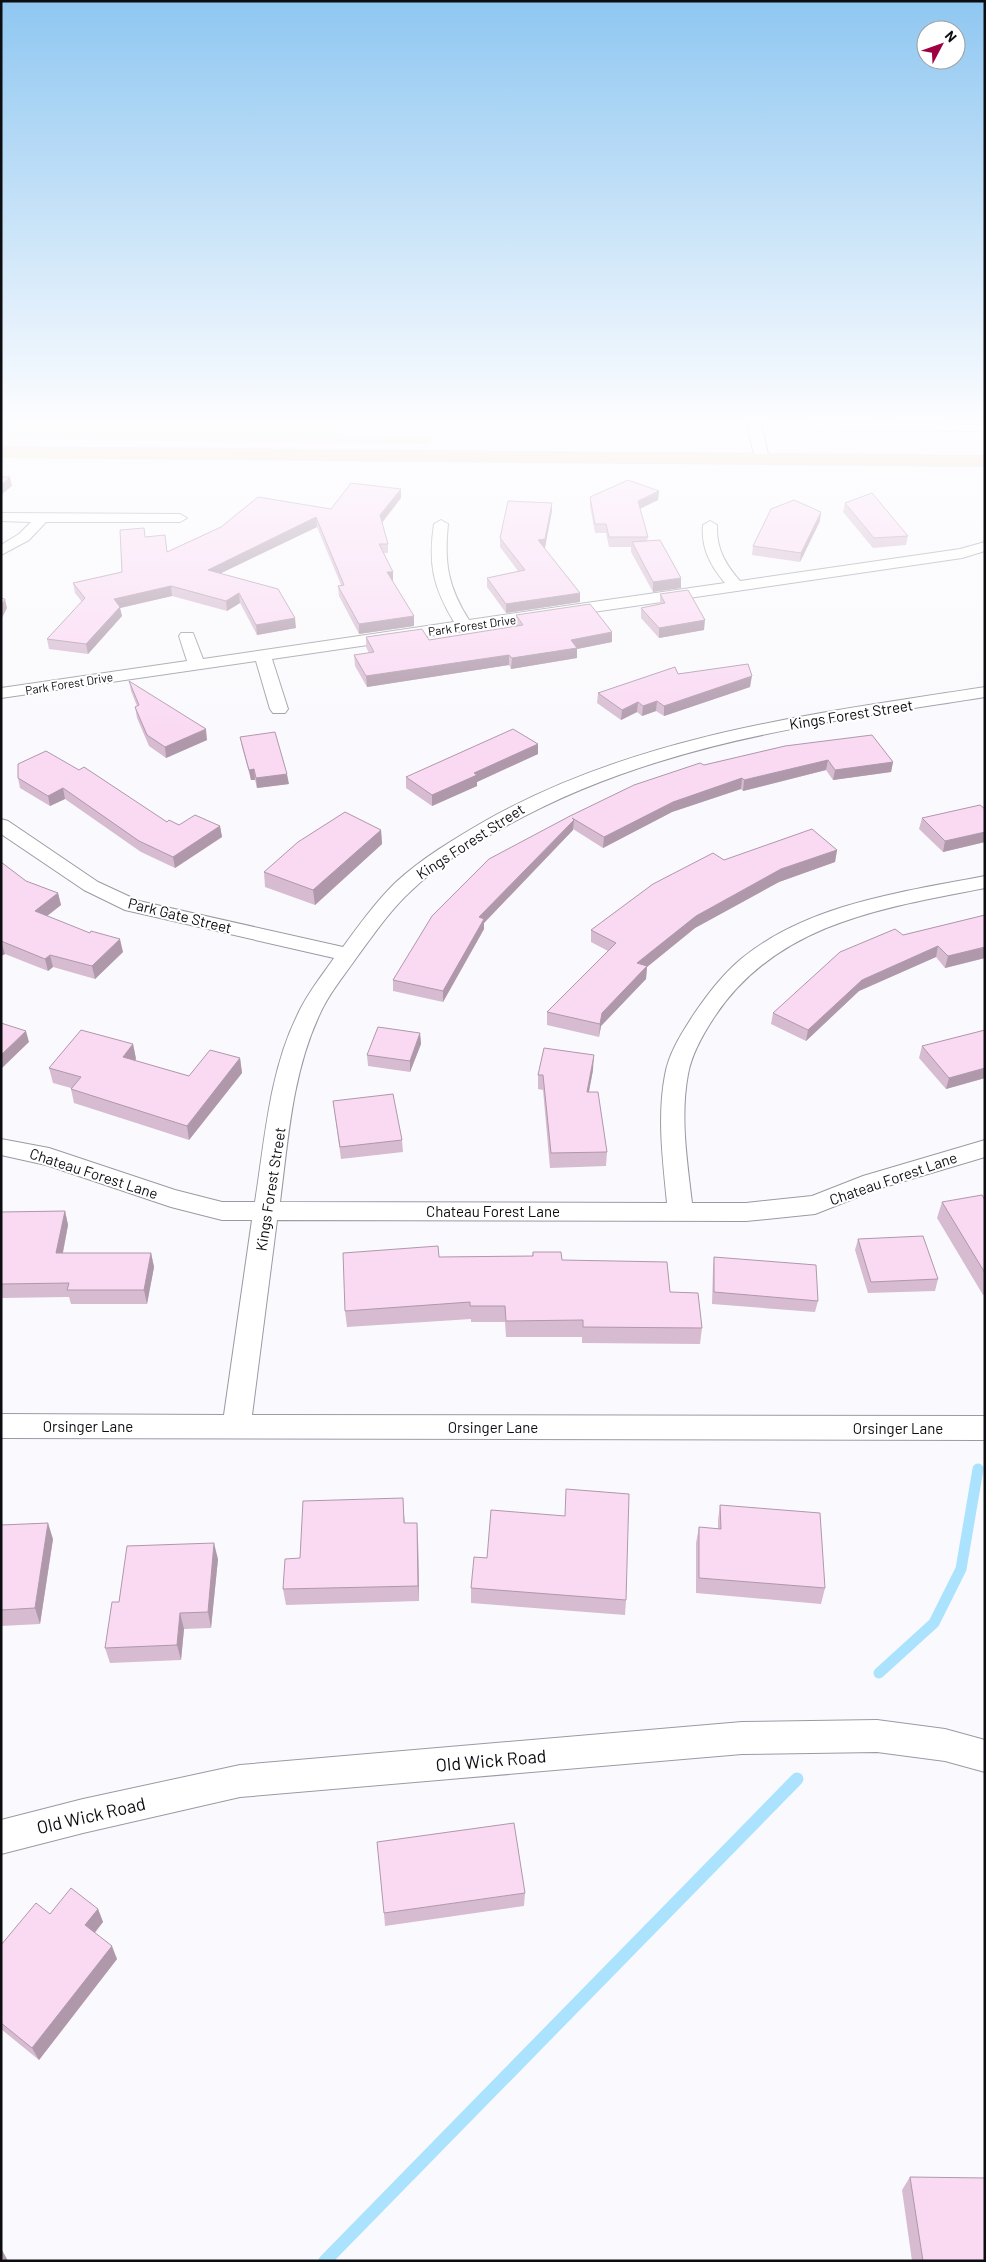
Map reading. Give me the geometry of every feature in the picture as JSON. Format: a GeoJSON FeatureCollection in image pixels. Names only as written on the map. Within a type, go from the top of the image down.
{"type":"FeatureCollection","features":[{"type":"Feature","properties":{"kind":"street"},"geometry":{"type":"LineString","coordinates":[[1,551],[26,536],[34,529]]}},
{"type":"Feature","properties":{"kind":"street"},"geometry":{"type":"LineString","coordinates":[[440,529],[437,548],[439,574],[447,600],[465,626]]}},
{"type":"Feature","properties":{"kind":"street"},"geometry":{"type":"LineString","coordinates":[[710,529],[710,546],[713,556],[736,586]]}},
{"type":"Feature","properties":{"kind":"street","name":"Park Forest Drive"},"geometry":{"type":"LineString","coordinates":[[1,693],[962,553],[985,546]]}},
{"type":"Feature","properties":{"kind":"street"},"geometry":{"type":"LineString","coordinates":[[186,636],[196,664]]}},
{"type":"Feature","properties":{"kind":"street"},"geometry":{"type":"LineString","coordinates":[[262,654],[279,709]]}},
{"type":"Feature","properties":{"kind":"street","name":"Kings Forest Street"},"geometry":{"type":"LineString","coordinates":[[236,1427],[286,1081],[306,1019],[324,987],[376,916],[413,878],[491,824],[551,792],[654,754],[710,740],[985,692]]}},
{"type":"Feature","properties":{"kind":"street","name":"Park Gate Street"},"geometry":{"type":"LineString","coordinates":[[1,825],[91,886],[132,906],[348,955]]}},
{"type":"Feature","properties":{"kind":"street"},"geometry":{"type":"LineString","coordinates":[[680,1212],[672,1106],[676,1073],[685,1046],[715,999],[755,958],[786,938],[839,916],[870,906],[985,882]]}},
{"type":"Feature","properties":{"kind":"street","name":"Chateau Forest Lane"},"geometry":{"type":"LineString","coordinates":[[1,1147],[49,1157],[171,1198],[222,1211],[680,1212],[746,1212],[815,1205],[872,1182],[985,1148]]}},
{"type":"Feature","properties":{"kind":"street","name":"Orsinger Lane"},"geometry":{"type":"LineString","coordinates":[[1,1426],[985,1428]]}},
{"type":"Feature","properties":{"kind":"street","name":"Old Wick Road"},"geometry":{"type":"LineString","coordinates":[[1,1837],[83,1816],[240,1781],[742,1738],[877,1736],[945,1745],[985,1756]]}},
{"type":"Feature","properties":{"kind":"building"},"geometry":{"type":"Polygon","coordinates":[[[144,529],[145,537],[165,535],[167,552],[218,529],[292,529],[208,570],[278,589],[295,618],[256,625],[239,593],[226,601],[171,586],[114,599],[120,607],[86,644],[47,639],[85,598],[73,583],[122,572],[120,530],[144,529]]]}},
{"type":"Feature","properties":{"kind":"building"},"geometry":{"type":"Polygon","coordinates":[[[321,529],[384,529],[388,544],[379,544],[393,572],[387,572],[414,616],[359,624],[338,586],[344,585],[321,529]]]}},
{"type":"Feature","properties":{"kind":"building"},"geometry":{"type":"Polygon","coordinates":[[[502,529],[547,529],[545,539],[538,540],[580,593],[506,604],[487,578],[525,570],[500,538],[502,529]]]}},
{"type":"Feature","properties":{"kind":"building"},"geometry":{"type":"Polygon","coordinates":[[[607,529],[646,529],[648,537],[609,537],[607,529]]]}},
{"type":"Feature","properties":{"kind":"building"},"geometry":{"type":"Polygon","coordinates":[[[761,529],[813,529],[801,553],[753,546],[761,529]]]}},
{"type":"Feature","properties":{"kind":"building"},"geometry":{"type":"Polygon","coordinates":[[[866,529],[902,529],[908,536],[874,538],[866,529]]]}},
{"type":"Feature","properties":{"kind":"building"},"geometry":{"type":"Polygon","coordinates":[[[660,540],[681,578],[653,582],[632,542],[660,540]]]}},
{"type":"Feature","properties":{"kind":"building"},"geometry":{"type":"Polygon","coordinates":[[[688,590],[705,620],[659,628],[641,608],[665,603],[660,594],[688,590]]]}},
{"type":"Feature","properties":{"kind":"building"},"geometry":{"type":"Polygon","coordinates":[[[1,598],[5,599],[1,606],[1,598]]]}},
{"type":"Feature","properties":{"kind":"building"},"geometry":{"type":"Polygon","coordinates":[[[590,604],[612,632],[571,640],[577,648],[512,658],[509,655],[366,676],[354,655],[374,652],[366,637],[422,629],[429,640],[523,625],[516,615],[590,604]]]}},
{"type":"Feature","properties":{"kind":"building"},"geometry":{"type":"Polygon","coordinates":[[[748,664],[752,676],[664,706],[657,701],[643,706],[638,702],[622,710],[598,693],[675,667],[678,674],[748,664]]]}},
{"type":"Feature","properties":{"kind":"building"},"geometry":{"type":"Polygon","coordinates":[[[129,681],[206,729],[165,747],[147,735],[135,707],[139,705],[129,681]]]}},
{"type":"Feature","properties":{"kind":"building"},"geometry":{"type":"Polygon","coordinates":[[[513,729],[538,744],[474,773],[477,775],[432,795],[406,777],[513,729]]]}},
{"type":"Feature","properties":{"kind":"building"},"geometry":{"type":"Polygon","coordinates":[[[275,732],[287,774],[256,778],[254,769],[249,770],[240,737],[275,732]]]}},
{"type":"Feature","properties":{"kind":"building"},"geometry":{"type":"Polygon","coordinates":[[[872,735],[893,762],[835,770],[828,760],[744,780],[742,778],[673,802],[604,837],[572,818],[574,820],[479,917],[484,919],[443,991],[393,980],[432,916],[489,859],[570,816],[634,785],[700,763],[704,765],[785,746],[872,735]]]}},
{"type":"Feature","properties":{"kind":"building"},"geometry":{"type":"Polygon","coordinates":[[[46,751],[79,770],[84,767],[167,822],[169,820],[179,825],[195,815],[220,826],[173,857],[139,841],[63,788],[48,796],[18,778],[18,764],[46,751]]]}},
{"type":"Feature","properties":{"kind":"building"},"geometry":{"type":"Polygon","coordinates":[[[980,805],[985,809],[985,832],[945,841],[922,818],[980,805]]]}},
{"type":"Feature","properties":{"kind":"building"},"geometry":{"type":"Polygon","coordinates":[[[345,812],[381,830],[313,890],[264,872],[298,842],[345,812]]]}},
{"type":"Feature","properties":{"kind":"building"},"geometry":{"type":"Polygon","coordinates":[[[812,829],[837,850],[781,869],[696,916],[637,963],[647,966],[602,1013],[600,1024],[547,1012],[616,943],[591,930],[653,884],[713,853],[724,860],[812,829]]]}},
{"type":"Feature","properties":{"kind":"building"},"geometry":{"type":"Polygon","coordinates":[[[1,862],[26,881],[58,893],[35,911],[90,933],[91,931],[120,939],[92,966],[50,955],[45,959],[1,941],[1,862]]]}},
{"type":"Feature","properties":{"kind":"building"},"geometry":{"type":"Polygon","coordinates":[[[985,915],[985,947],[948,956],[938,946],[862,980],[808,1030],[773,1013],[840,952],[895,929],[903,935],[985,915]]]}},
{"type":"Feature","properties":{"kind":"building"},"geometry":{"type":"Polygon","coordinates":[[[1,1023],[26,1031],[1,1055],[1,1023]]]}},
{"type":"Feature","properties":{"kind":"building"},"geometry":{"type":"Polygon","coordinates":[[[378,1027],[420,1033],[410,1061],[367,1055],[378,1027]]]}},
{"type":"Feature","properties":{"kind":"building"},"geometry":{"type":"Polygon","coordinates":[[[81,1030],[133,1044],[123,1057],[189,1076],[210,1050],[240,1058],[187,1126],[71,1089],[81,1077],[49,1068],[81,1030]]]}},
{"type":"Feature","properties":{"kind":"building"},"geometry":{"type":"Polygon","coordinates":[[[985,1030],[985,1068],[949,1078],[922,1046],[985,1030]]]}},
{"type":"Feature","properties":{"kind":"building"},"geometry":{"type":"Polygon","coordinates":[[[544,1048],[594,1055],[587,1092],[598,1092],[607,1152],[551,1153],[543,1075],[538,1075],[544,1048]]]}},
{"type":"Feature","properties":{"kind":"building"},"geometry":{"type":"Polygon","coordinates":[[[393,1094],[402,1140],[340,1147],[333,1101],[393,1094]]]}},
{"type":"Feature","properties":{"kind":"building"},"geometry":{"type":"Polygon","coordinates":[[[982,1195],[985,1200],[985,1273],[942,1202],[982,1195]]]}},
{"type":"Feature","properties":{"kind":"building"},"geometry":{"type":"Polygon","coordinates":[[[65,1211],[56,1253],[151,1253],[144,1290],[67,1290],[69,1283],[1,1284],[1,1212],[65,1211]]]}},
{"type":"Feature","properties":{"kind":"building"},"geometry":{"type":"Polygon","coordinates":[[[923,1236],[938,1279],[871,1282],[858,1239],[923,1236]]]}},
{"type":"Feature","properties":{"kind":"building"},"geometry":{"type":"Polygon","coordinates":[[[438,1246],[439,1257],[533,1256],[533,1252],[561,1252],[562,1260],[667,1262],[670,1292],[698,1293],[702,1328],[583,1327],[583,1320],[506,1321],[505,1306],[470,1306],[470,1302],[345,1311],[343,1253],[438,1246]]]}},
{"type":"Feature","properties":{"kind":"building"},"geometry":{"type":"Polygon","coordinates":[[[714,1257],[816,1265],[818,1301],[714,1292],[714,1257]]]}},
{"type":"Feature","properties":{"kind":"building"},"geometry":{"type":"Polygon","coordinates":[[[566,1489],[629,1494],[626,1600],[471,1588],[474,1557],[487,1558],[491,1510],[565,1516],[566,1489]]]}},
{"type":"Feature","properties":{"kind":"building"},"geometry":{"type":"Polygon","coordinates":[[[403,1498],[404,1523],[417,1523],[418,1586],[283,1589],[285,1559],[300,1558],[303,1501],[403,1498]]]}},
{"type":"Feature","properties":{"kind":"building"},"geometry":{"type":"Polygon","coordinates":[[[720,1505],[820,1513],[825,1588],[699,1578],[699,1527],[721,1529],[720,1505]]]}},
{"type":"Feature","properties":{"kind":"building"},"geometry":{"type":"Polygon","coordinates":[[[48,1523],[35,1608],[1,1610],[1,1525],[48,1523]]]}},
{"type":"Feature","properties":{"kind":"building"},"geometry":{"type":"Polygon","coordinates":[[[214,1543],[208,1612],[180,1613],[177,1645],[105,1648],[112,1602],[119,1602],[127,1546],[214,1543]]]}},
{"type":"Feature","properties":{"kind":"building"},"geometry":{"type":"Polygon","coordinates":[[[514,1823],[525,1893],[384,1913],[377,1842],[514,1823]]]}},
{"type":"Feature","properties":{"kind":"building"},"geometry":{"type":"Polygon","coordinates":[[[71,1888],[98,1909],[85,1925],[112,1946],[32,2048],[1,2023],[1,1945],[36,1903],[50,1914],[71,1888]]]}},
{"type":"Feature","properties":{"kind":"building"},"geometry":{"type":"Polygon","coordinates":[[[910,2177],[985,2178],[985,2261],[923,2261],[910,2177]]]}},
{"type":"Feature","properties":{"kind":"waterway"},"geometry":{"type":"LineString","coordinates":[[879,1673],[934,1623],[961,1569],[978,1469]]}},
{"type":"Feature","properties":{"kind":"waterway"},"geometry":{"type":"LineString","coordinates":[[325,2261],[797,1779]]}}]}
